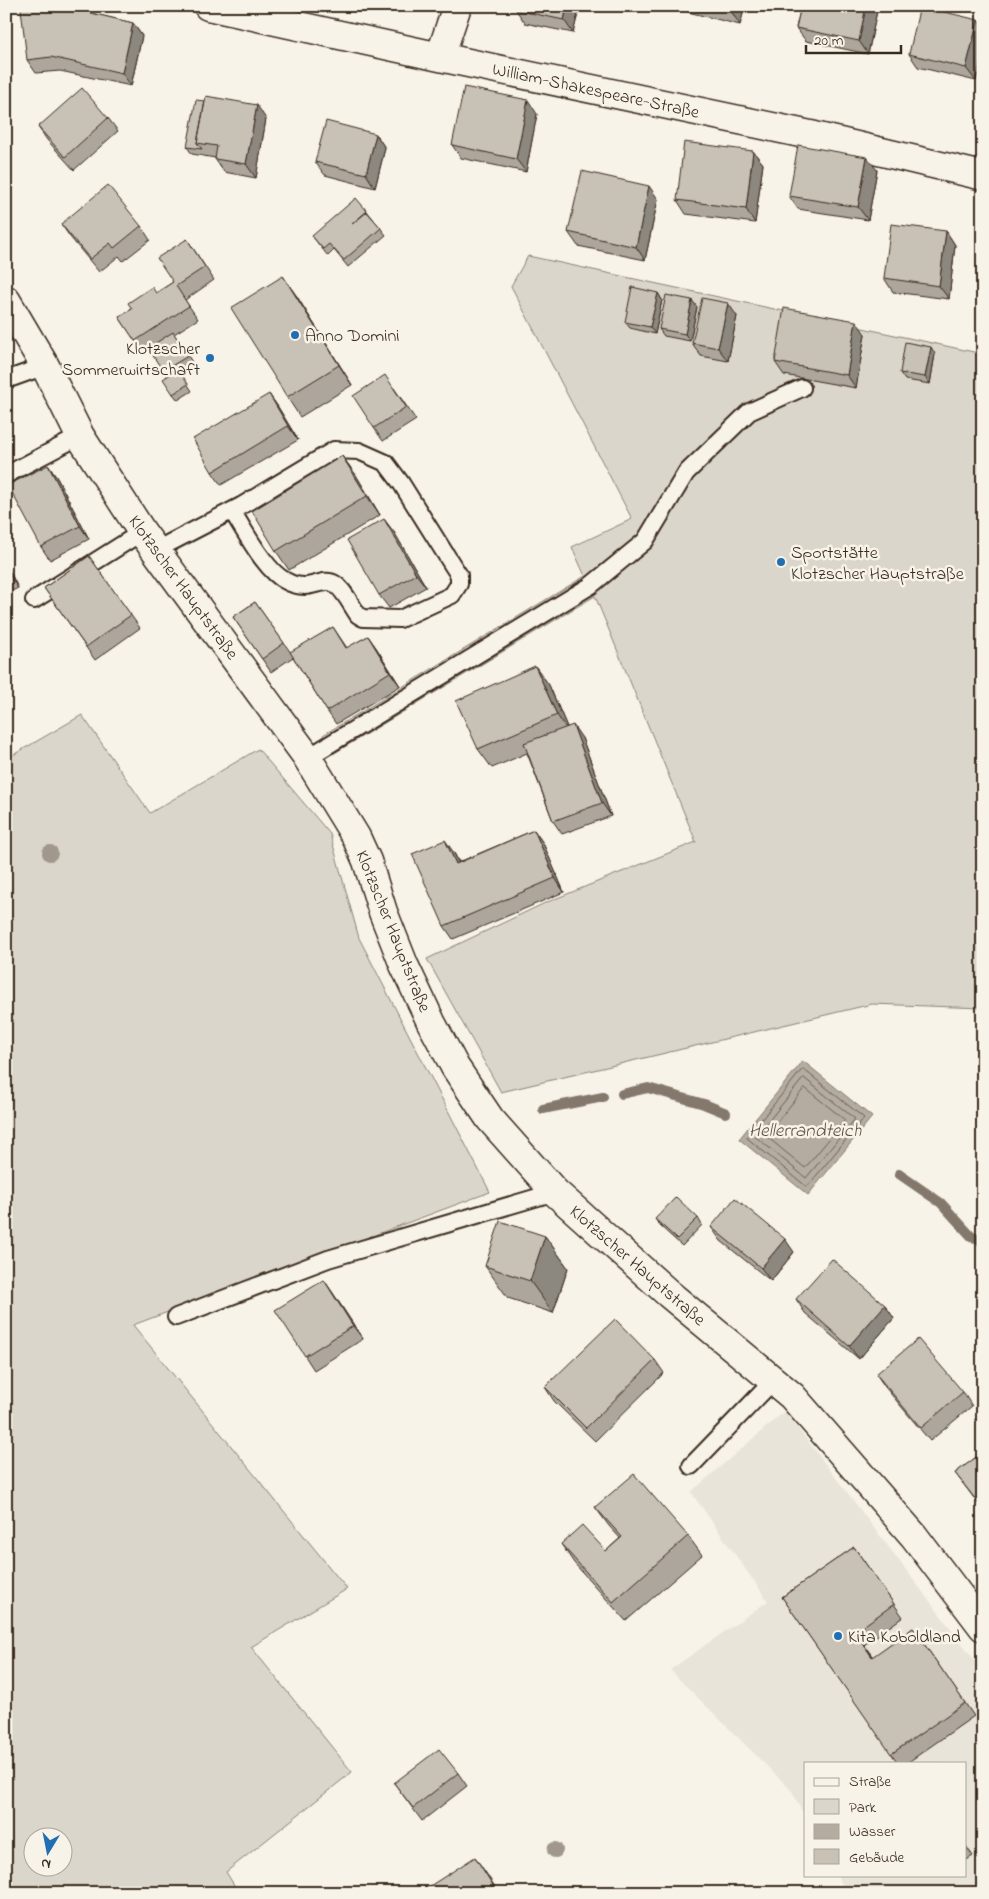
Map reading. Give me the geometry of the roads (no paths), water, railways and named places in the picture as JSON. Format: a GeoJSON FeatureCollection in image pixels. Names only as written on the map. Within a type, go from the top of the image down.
{"type":"FeatureCollection","features":[{"type":"Feature","properties":{"kind":"street","name":"William-Shakespeare-Straße"},"geometry":{"type":"LineString","coordinates":[[208,6],[440,58],[815,136],[983,176]]}},
{"type":"Feature","properties":{"kind":"street"},"geometry":{"type":"LineString","coordinates":[[440,58],[457,6]]}},
{"type":"Feature","properties":{"kind":"street","name":"Klotzscher Hauptstraße"},"geometry":{"type":"LineString","coordinates":[[6,300],[45,366],[80,436],[149,541],[307,758],[356,837],[367,861],[383,912],[404,966],[455,1067],[490,1119],[555,1192],[669,1294],[792,1396],[914,1536],[983,1627]]}},
{"type":"Feature","properties":{"kind":"lane"},"geometry":{"type":"LineString","coordinates":[[6,380],[45,366]]}},
{"type":"Feature","properties":{"kind":"lane"},"geometry":{"type":"LineString","coordinates":[[307,758],[590,586],[645,542],[686,473],[749,412],[802,388]]}},
{"type":"Feature","properties":{"kind":"lane"},"geometry":{"type":"LineString","coordinates":[[6,475],[80,436]]}},
{"type":"Feature","properties":{"kind":"lane"},"geometry":{"type":"LineString","coordinates":[[34,600],[149,541],[232,511],[334,450],[360,450],[386,463],[401,483],[459,575],[458,584],[452,595],[400,619],[363,618],[358,615],[334,583],[326,581],[304,586],[297,585],[286,581],[272,572],[232,511]]}},
{"type":"Feature","properties":{"kind":"lane"},"geometry":{"type":"LineString","coordinates":[[176,1317],[328,1259],[555,1192]]}},
{"type":"Feature","properties":{"kind":"lane"},"geometry":{"type":"LineString","coordinates":[[691,1466],[774,1380]]}},
{"type":"Feature","properties":{"kind":"water","name":"Hellerrandteich"},"geometry":{"type":"Polygon","coordinates":[[[803,1061],[872,1117],[808,1195],[739,1139],[803,1061]]]}},
{"type":"Feature","properties":{"kind":"waterway"},"geometry":{"type":"LineString","coordinates":[[622,1094],[648,1088],[704,1104],[726,1113]]}},
{"type":"Feature","properties":{"kind":"waterway"},"geometry":{"type":"LineString","coordinates":[[543,1109],[603,1097]]}},
{"type":"Feature","properties":{"kind":"waterway"},"geometry":{"type":"LineString","coordinates":[[899,1174],[941,1203],[971,1236],[983,1242]]}},
{"type":"Feature","properties":{"kind":"place","name":"Anno Domini"},"geometry":{"type":"Point","coordinates":[295,335]}},
{"type":"Feature","properties":{"kind":"place","name":"Klotzscher Sommerwirtschaft"},"geometry":{"type":"Point","coordinates":[210,358]}},
{"type":"Feature","properties":{"kind":"place","name":"Sportstätte Klotzscher Hauptstraße"},"geometry":{"type":"Point","coordinates":[781,562]}},
{"type":"Feature","properties":{"kind":"place","name":"Kita Koboldland"},"geometry":{"type":"Point","coordinates":[838,1636]}}]}
